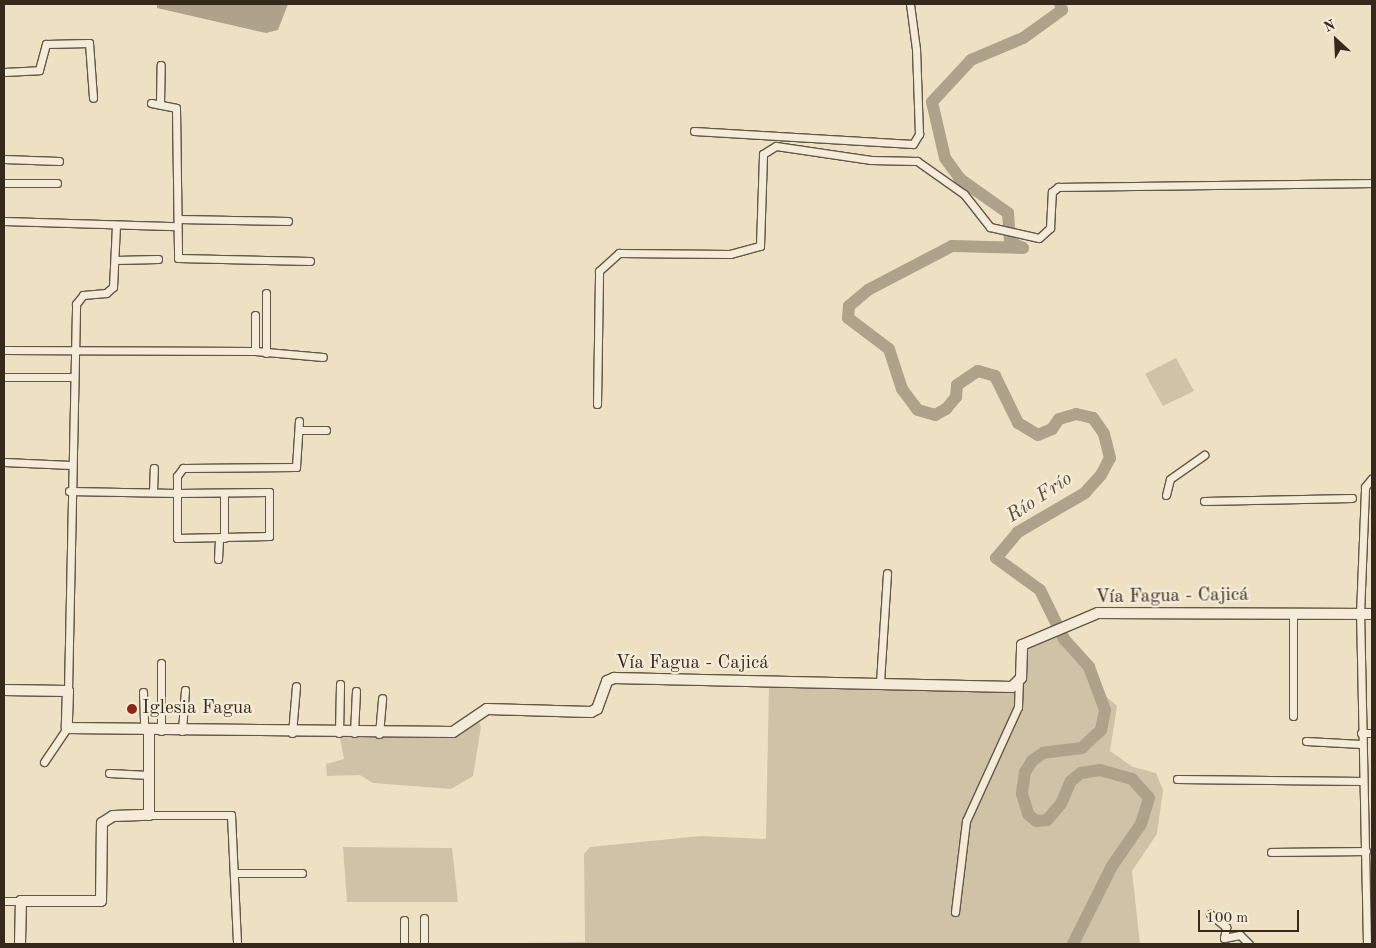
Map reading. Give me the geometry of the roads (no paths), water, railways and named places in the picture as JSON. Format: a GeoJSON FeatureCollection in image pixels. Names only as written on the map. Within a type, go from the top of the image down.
{"type":"FeatureCollection","features":[{"type":"Feature","properties":{"kind":"street"},"geometry":{"type":"LineString","coordinates":[[694,131],[913,144],[919,134],[916,49],[910,4]]}},
{"type":"Feature","properties":{"kind":"street"},"geometry":{"type":"LineString","coordinates":[[4,72],[40,70],[46,44],[89,43],[93,98]]}},
{"type":"Feature","properties":{"kind":"street"},"geometry":{"type":"LineString","coordinates":[[160,104],[161,65]]}},
{"type":"Feature","properties":{"kind":"street"},"geometry":{"type":"LineString","coordinates":[[151,103],[176,108],[178,222],[176,252],[184,261],[310,261]]}},
{"type":"Feature","properties":{"kind":"street"},"geometry":{"type":"LineString","coordinates":[[597,404],[599,271],[619,253],[730,254],[760,246],[762,167],[768,148],[917,161],[964,194],[990,227],[1019,235],[1046,235],[1053,188],[1372,183]]}},
{"type":"Feature","properties":{"kind":"street"},"geometry":{"type":"LineString","coordinates":[[4,160],[59,161]]}},
{"type":"Feature","properties":{"kind":"street"},"geometry":{"type":"LineString","coordinates":[[4,183],[57,183]]}},
{"type":"Feature","properties":{"kind":"street"},"geometry":{"type":"LineString","coordinates":[[1226,184],[1226,192]]}},
{"type":"Feature","properties":{"kind":"street"},"geometry":{"type":"LineString","coordinates":[[4,221],[116,226],[178,222],[288,221]]}},
{"type":"Feature","properties":{"kind":"street"},"geometry":{"type":"LineString","coordinates":[[44,762],[67,728],[70,491],[77,299],[111,292],[115,260],[116,226]]}},
{"type":"Feature","properties":{"kind":"street"},"geometry":{"type":"LineString","coordinates":[[115,260],[158,259]]}},
{"type":"Feature","properties":{"kind":"street"},"geometry":{"type":"LineString","coordinates":[[266,293],[266,353]]}},
{"type":"Feature","properties":{"kind":"street"},"geometry":{"type":"LineString","coordinates":[[255,315],[255,352]]}},
{"type":"Feature","properties":{"kind":"street"},"geometry":{"type":"LineString","coordinates":[[4,350],[255,352],[323,357]]}},
{"type":"Feature","properties":{"kind":"street"},"geometry":{"type":"LineString","coordinates":[[4,377],[74,378]]}},
{"type":"Feature","properties":{"kind":"street"},"geometry":{"type":"LineString","coordinates":[[70,491],[177,493],[269,492],[269,536],[177,538],[177,493],[177,476],[183,468],[296,467],[299,421]]}},
{"type":"Feature","properties":{"kind":"street"},"geometry":{"type":"LineString","coordinates":[[299,430],[326,430]]}},
{"type":"Feature","properties":{"kind":"street"},"geometry":{"type":"LineString","coordinates":[[1166,494],[1170,479],[1204,455]]}},
{"type":"Feature","properties":{"kind":"street"},"geometry":{"type":"LineString","coordinates":[[4,462],[71,465]]}},
{"type":"Feature","properties":{"kind":"street"},"geometry":{"type":"LineString","coordinates":[[153,492],[154,468]]}},
{"type":"Feature","properties":{"kind":"street"},"geometry":{"type":"LineString","coordinates":[[1368,944],[1361,744],[1360,614],[1365,487],[1372,478]]}},
{"type":"Feature","properties":{"kind":"street"},"geometry":{"type":"LineString","coordinates":[[218,559],[224,493]]}},
{"type":"Feature","properties":{"kind":"street"},"geometry":{"type":"LineString","coordinates":[[1204,501],[1352,498]]}},
{"type":"Feature","properties":{"kind":"street"},"geometry":{"type":"LineString","coordinates":[[880,682],[887,573]]}},
{"type":"Feature","properties":{"kind":"street","name":"Vía Fagua - Cajicá"},"geometry":{"type":"LineString","coordinates":[[67,728],[354,734],[453,732],[487,709],[591,712],[598,709],[607,681],[614,678],[1019,684],[1022,645],[1098,613],[1372,614]]}},
{"type":"Feature","properties":{"kind":"street"},"geometry":{"type":"LineString","coordinates":[[1293,613],[1293,716]]}},
{"type":"Feature","properties":{"kind":"street"},"geometry":{"type":"LineString","coordinates":[[161,663],[161,731]]}},
{"type":"Feature","properties":{"kind":"street"},"geometry":{"type":"LineString","coordinates":[[339,733],[340,684]]}},
{"type":"Feature","properties":{"kind":"street"},"geometry":{"type":"LineString","coordinates":[[955,912],[966,821],[1018,707],[1019,684]]}},
{"type":"Feature","properties":{"kind":"street"},"geometry":{"type":"LineString","coordinates":[[292,733],[296,686]]}},
{"type":"Feature","properties":{"kind":"street"},"geometry":{"type":"LineString","coordinates":[[4,690],[68,691]]}},
{"type":"Feature","properties":{"kind":"street"},"geometry":{"type":"LineString","coordinates":[[182,731],[185,690]]}},
{"type":"Feature","properties":{"kind":"street"},"geometry":{"type":"LineString","coordinates":[[354,734],[356,691]]}},
{"type":"Feature","properties":{"kind":"street"},"geometry":{"type":"LineString","coordinates":[[143,692],[149,775],[149,815]]}},
{"type":"Feature","properties":{"kind":"street"},"geometry":{"type":"LineString","coordinates":[[379,734],[382,698]]}},
{"type":"Feature","properties":{"kind":"street"},"geometry":{"type":"LineString","coordinates":[[1361,733],[1372,733]]}},
{"type":"Feature","properties":{"kind":"street"},"geometry":{"type":"LineString","coordinates":[[1306,741],[1361,744]]}},
{"type":"Feature","properties":{"kind":"street"},"geometry":{"type":"LineString","coordinates":[[109,773],[149,775]]}},
{"type":"Feature","properties":{"kind":"street"},"geometry":{"type":"LineString","coordinates":[[1177,779],[1363,781]]}},
{"type":"Feature","properties":{"kind":"street"},"geometry":{"type":"LineString","coordinates":[[4,901],[101,901],[102,823],[113,816],[231,815],[236,873],[237,944]]}},
{"type":"Feature","properties":{"kind":"street"},"geometry":{"type":"LineString","coordinates":[[1271,852],[1366,851]]}},
{"type":"Feature","properties":{"kind":"street"},"geometry":{"type":"LineString","coordinates":[[236,873],[302,872]]}},
{"type":"Feature","properties":{"kind":"street"},"geometry":{"type":"LineString","coordinates":[[20,944],[21,901]]}},
{"type":"Feature","properties":{"kind":"street"},"geometry":{"type":"LineString","coordinates":[[1210,914],[1226,927],[1224,938],[1240,935],[1249,944]]}},
{"type":"Feature","properties":{"kind":"street"},"geometry":{"type":"LineString","coordinates":[[424,918],[424,944]]}},
{"type":"Feature","properties":{"kind":"street"},"geometry":{"type":"LineString","coordinates":[[404,920],[404,944]]}},
{"type":"Feature","properties":{"kind":"waterway","name":"Río Frío"},"geometry":{"type":"LineString","coordinates":[[1060,4],[1062,10],[1023,38],[971,60],[932,102],[945,158],[960,179],[1008,213],[1010,242],[1023,248],[952,246],[868,290],[849,306],[848,318],[889,349],[902,389],[918,410],[935,415],[946,409],[956,397],[957,385],[978,371],[995,376],[1018,423],[1038,435],[1052,429],[1059,419],[1076,414],[1093,418],[1104,434],[1110,458],[1101,475],[1085,493],[1018,532],[996,558],[1040,590],[1064,639],[1089,667],[1105,710],[1101,730],[1082,748],[1043,753],[1032,761],[1025,772],[1022,794],[1028,814],[1036,821],[1047,820],[1061,804],[1071,781],[1081,773],[1100,770],[1132,779],[1149,798],[1141,824],[1112,866],[1073,944]]}},
{"type":"Feature","properties":{"kind":"place","name":"Iglesia Fagua"},"geometry":{"type":"Point","coordinates":[132,709]}}]}
